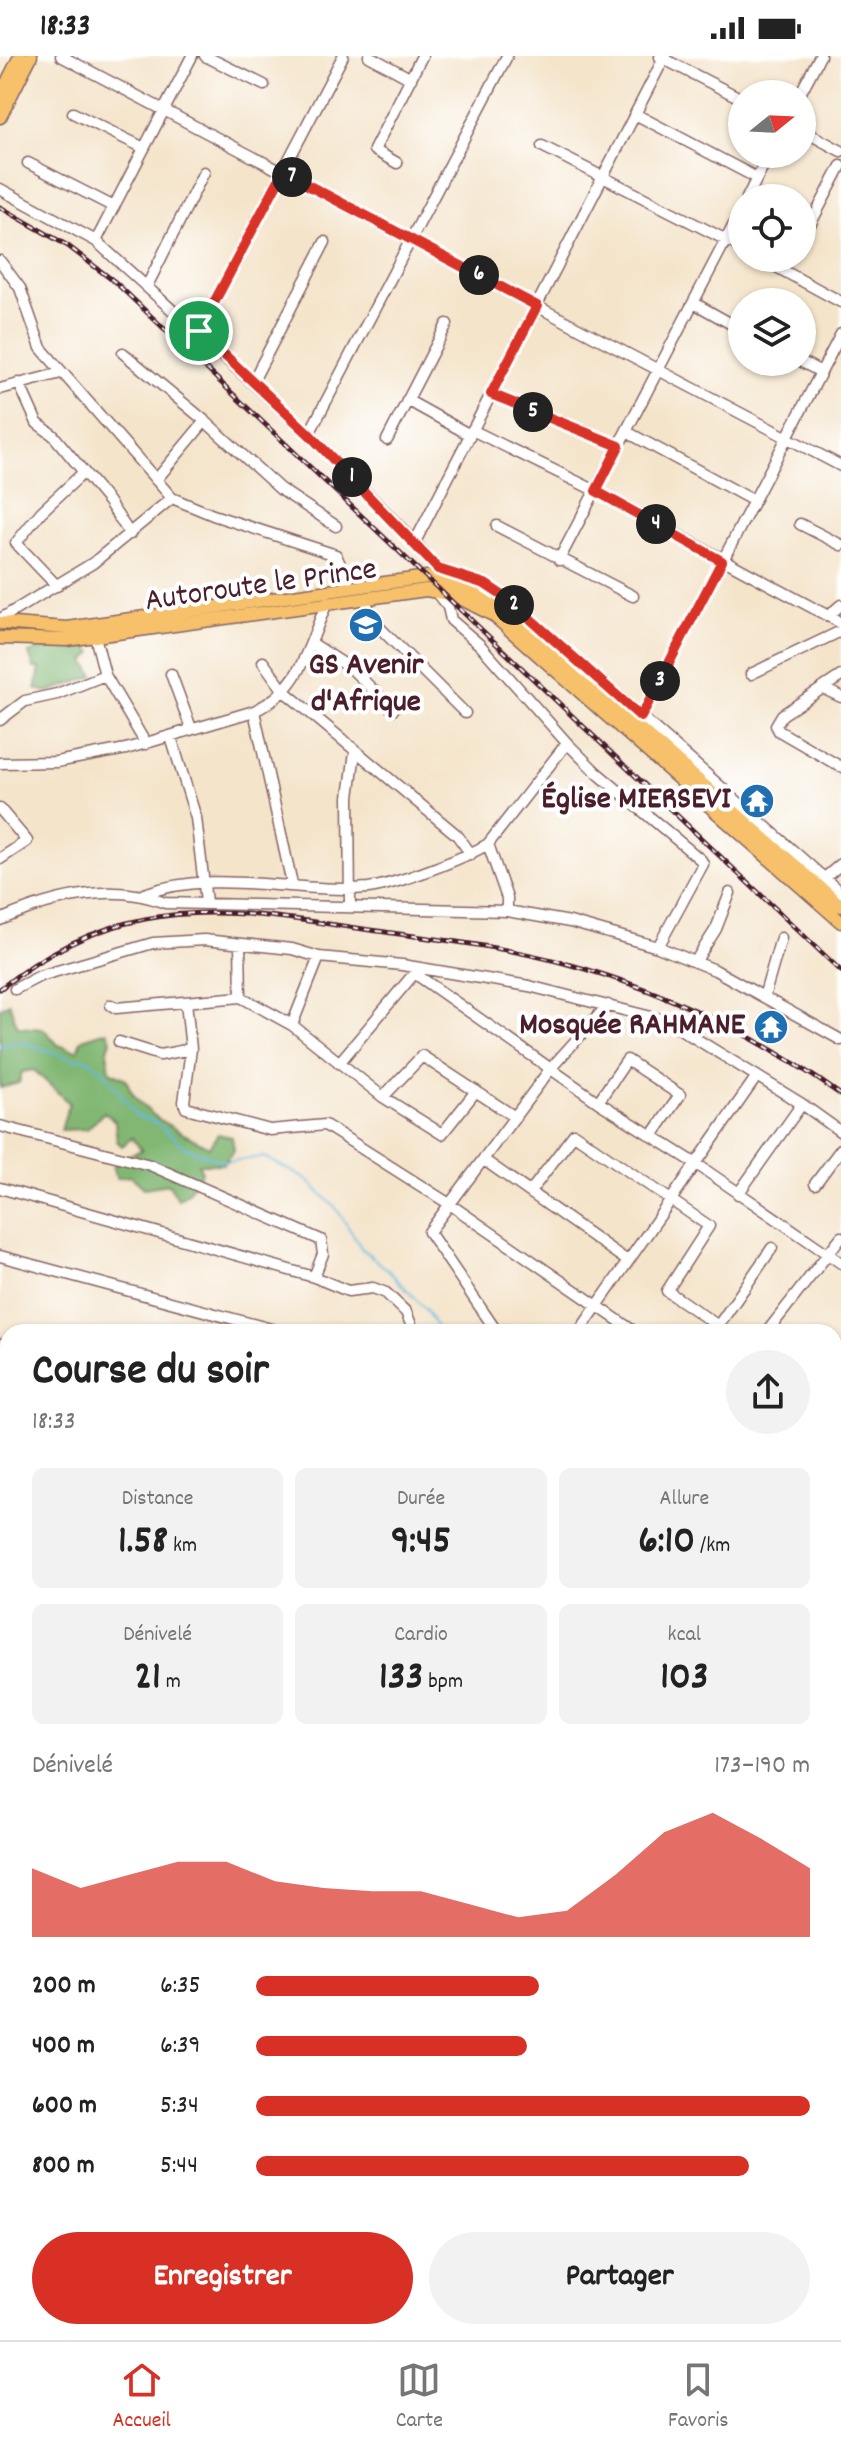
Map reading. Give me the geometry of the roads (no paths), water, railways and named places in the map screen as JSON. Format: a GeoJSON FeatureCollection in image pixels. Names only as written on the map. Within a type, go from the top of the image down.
{"type":"FeatureCollection","features":[{"type":"Feature","properties":{"kind":"main road"},"geometry":{"type":"LineString","coordinates":[[0,97],[20,56]]}},
{"type":"Feature","properties":{"kind":"main road"},"geometry":{"type":"LineString","coordinates":[[0,117],[31,56]]}},
{"type":"Feature","properties":{"kind":"main road","name":"Autoroute le Prince"},"geometry":{"type":"LineString","coordinates":[[0,623],[67,628],[441,574],[500,606],[820,881],[841,906]]}},
{"type":"Feature","properties":{"kind":"main road","name":"Autoroute le Prince"},"geometry":{"type":"LineString","coordinates":[[0,638],[67,640],[435,591],[465,600],[493,615],[841,922]]}},
{"type":"Feature","properties":{"kind":"street"},"geometry":{"type":"LineString","coordinates":[[61,56],[841,466]]}},
{"type":"Feature","properties":{"kind":"street"},"geometry":{"type":"LineString","coordinates":[[96,241],[192,56]]}},
{"type":"Feature","properties":{"kind":"street"},"geometry":{"type":"LineString","coordinates":[[205,56],[264,85]]}},
{"type":"Feature","properties":{"kind":"street"},"geometry":{"type":"LineString","coordinates":[[199,331],[343,56]]}},
{"type":"Feature","properties":{"kind":"street"},"geometry":{"type":"LineString","coordinates":[[369,56],[411,79]]}},
{"type":"Feature","properties":{"kind":"street"},"geometry":{"type":"LineString","coordinates":[[397,163],[374,150],[422,56]]}},
{"type":"Feature","properties":{"kind":"street"},"geometry":{"type":"LineString","coordinates":[[309,434],[507,56]]}},
{"type":"Feature","properties":{"kind":"street"},"geometry":{"type":"LineString","coordinates":[[807,80],[820,56]]}},
{"type":"Feature","properties":{"kind":"street"},"geometry":{"type":"LineString","coordinates":[[415,542],[662,57],[728,92]]}},
{"type":"Feature","properties":{"kind":"street"},"geometry":{"type":"LineString","coordinates":[[73,113],[144,148]]}},
{"type":"Feature","properties":{"kind":"street"},"geometry":{"type":"LineString","coordinates":[[635,114],[757,178]]}},
{"type":"Feature","properties":{"kind":"street"},"geometry":{"type":"LineString","coordinates":[[816,138],[841,151]]}},
{"type":"Feature","properties":{"kind":"street"},"geometry":{"type":"LineString","coordinates":[[542,146],[727,240],[559,560]]}},
{"type":"Feature","properties":{"kind":"street"},"geometry":{"type":"LineString","coordinates":[[28,163],[114,207]]}},
{"type":"Feature","properties":{"kind":"street"},"geometry":{"type":"LineString","coordinates":[[816,214],[841,166]]}},
{"type":"Feature","properties":{"kind":"street"},"geometry":{"type":"LineString","coordinates":[[754,184],[762,168]]}},
{"type":"Feature","properties":{"kind":"street"},"geometry":{"type":"LineString","coordinates":[[147,286],[204,172]]}},
{"type":"Feature","properties":{"kind":"street"},"geometry":{"type":"LineString","coordinates":[[0,189],[96,241],[199,331],[309,434],[415,542],[441,574],[485,584],[509,600],[820,881],[841,893]]}},
{"type":"Feature","properties":{"kind":"street"},"geometry":{"type":"LineString","coordinates":[[253,381],[325,242]]}},
{"type":"Feature","properties":{"kind":"street"},"geometry":{"type":"LineString","coordinates":[[0,261],[20,288],[41,348],[172,498],[213,515],[336,555],[350,587]]}},
{"type":"Feature","properties":{"kind":"street"},"geometry":{"type":"LineString","coordinates":[[786,272],[841,302]]}},
{"type":"Feature","properties":{"kind":"street"},"geometry":{"type":"LineString","coordinates":[[694,303],[728,322]]}},
{"type":"Feature","properties":{"kind":"street"},"geometry":{"type":"LineString","coordinates":[[387,440],[447,324]]}},
{"type":"Feature","properties":{"kind":"street"},"geometry":{"type":"LineString","coordinates":[[641,717],[841,334]]}},
{"type":"Feature","properties":{"kind":"street"},"geometry":{"type":"LineString","coordinates":[[123,353],[280,489],[336,526]]}},
{"type":"Feature","properties":{"kind":"street"},"geometry":{"type":"LineString","coordinates":[[816,369],[821,372]]}},
{"type":"Feature","properties":{"kind":"street"},"geometry":{"type":"LineString","coordinates":[[0,389],[61,373]]}},
{"type":"Feature","properties":{"kind":"street"},"geometry":{"type":"LineString","coordinates":[[19,383],[37,423],[53,435],[108,501],[130,534]]}},
{"type":"Feature","properties":{"kind":"street"},"geometry":{"type":"LineString","coordinates":[[491,394],[619,446]]}},
{"type":"Feature","properties":{"kind":"street"},"geometry":{"type":"LineString","coordinates":[[407,400],[596,491],[841,623]]}},
{"type":"Feature","properties":{"kind":"street"},"geometry":{"type":"LineString","coordinates":[[156,480],[205,421]]}},
{"type":"Feature","properties":{"kind":"street"},"geometry":{"type":"LineString","coordinates":[[627,432],[754,501]]}},
{"type":"Feature","properties":{"kind":"street"},"geometry":{"type":"LineString","coordinates":[[57,586],[16,543],[41,512],[83,473]]}},
{"type":"Feature","properties":{"kind":"street"},"geometry":{"type":"LineString","coordinates":[[0,623],[2,618],[57,586],[130,534],[172,498]]}},
{"type":"Feature","properties":{"kind":"street"},"geometry":{"type":"LineString","coordinates":[[800,524],[841,545]]}},
{"type":"Feature","properties":{"kind":"street"},"geometry":{"type":"LineString","coordinates":[[497,526],[633,596]]}},
{"type":"Feature","properties":{"kind":"street"},"geometry":{"type":"LineString","coordinates":[[435,591],[448,607],[451,620],[480,645],[567,743],[596,772],[701,860],[658,947]]}},
{"type":"Feature","properties":{"kind":"street"},"geometry":{"type":"LineString","coordinates":[[365,598],[372,620],[465,713]]}},
{"type":"Feature","properties":{"kind":"street"},"geometry":{"type":"LineString","coordinates":[[0,763],[56,762],[146,744],[254,711],[273,702],[300,671],[327,603]]}},
{"type":"Feature","properties":{"kind":"street"},"geometry":{"type":"LineString","coordinates":[[828,616],[841,605]]}},
{"type":"Feature","properties":{"kind":"street"},"geometry":{"type":"LineString","coordinates":[[751,674],[841,631]]}},
{"type":"Feature","properties":{"kind":"street"},"geometry":{"type":"LineString","coordinates":[[95,636],[105,675],[146,744]]}},
{"type":"Feature","properties":{"kind":"street"},"geometry":{"type":"LineString","coordinates":[[313,644],[353,670],[393,710]]}},
{"type":"Feature","properties":{"kind":"street"},"geometry":{"type":"LineString","coordinates":[[263,662],[284,691],[457,835],[471,854]]}},
{"type":"Feature","properties":{"kind":"street"},"geometry":{"type":"LineString","coordinates":[[171,674],[191,728]]}},
{"type":"Feature","properties":{"kind":"street"},"geometry":{"type":"LineString","coordinates":[[0,720],[25,701],[57,694],[105,675]]}},
{"type":"Feature","properties":{"kind":"street"},"geometry":{"type":"LineString","coordinates":[[841,676],[782,715],[776,725],[779,731],[841,767]]}},
{"type":"Feature","properties":{"kind":"street"},"geometry":{"type":"LineString","coordinates":[[822,688],[841,697]]}},
{"type":"Feature","properties":{"kind":"street"},"geometry":{"type":"LineString","coordinates":[[254,711],[292,884]]}},
{"type":"Feature","properties":{"kind":"street"},"geometry":{"type":"LineString","coordinates":[[171,737],[196,818],[206,902]]}},
{"type":"Feature","properties":{"kind":"street"},"geometry":{"type":"LineString","coordinates":[[144,894],[163,887],[204,883],[371,888],[471,854],[488,844],[567,743]]}},
{"type":"Feature","properties":{"kind":"street"},"geometry":{"type":"LineString","coordinates":[[350,907],[349,797],[355,752]]}},
{"type":"Feature","properties":{"kind":"street"},"geometry":{"type":"LineString","coordinates":[[0,809],[27,841],[0,859]]}},
{"type":"Feature","properties":{"kind":"street"},"geometry":{"type":"LineString","coordinates":[[488,844],[507,898],[507,911]]}},
{"type":"Feature","properties":{"kind":"street"},"geometry":{"type":"LineString","coordinates":[[820,881],[841,864]]}},
{"type":"Feature","properties":{"kind":"street"},"geometry":{"type":"LineString","coordinates":[[0,920],[92,891],[144,894],[165,903],[507,911],[570,922],[658,947],[764,997],[841,1040]]}},
{"type":"Feature","properties":{"kind":"street"},"geometry":{"type":"LineString","coordinates":[[695,962],[716,929],[730,893]]}},
{"type":"Feature","properties":{"kind":"street"},"geometry":{"type":"LineString","coordinates":[[764,997],[781,938]]}},
{"type":"Feature","properties":{"kind":"street"},"geometry":{"type":"LineString","coordinates":[[15,989],[40,976],[153,943],[204,940],[292,949],[319,957],[529,986],[667,1021],[802,1104],[841,1132]]}},
{"type":"Feature","properties":{"kind":"street"},"geometry":{"type":"LineString","coordinates":[[240,944],[241,997]]}},
{"type":"Feature","properties":{"kind":"street"},"geometry":{"type":"LineString","coordinates":[[292,1025],[319,957]]}},
{"type":"Feature","properties":{"kind":"street"},"geometry":{"type":"LineString","coordinates":[[339,1063],[418,971]]}},
{"type":"Feature","properties":{"kind":"street"},"geometry":{"type":"LineString","coordinates":[[418,971],[598,1102],[695,1163],[841,1263]]}},
{"type":"Feature","properties":{"kind":"street"},"geometry":{"type":"LineString","coordinates":[[111,1005],[116,1008],[241,997],[292,1025],[383,1097],[443,1134],[476,1091]]}},
{"type":"Feature","properties":{"kind":"street"},"geometry":{"type":"LineString","coordinates":[[186,1002],[191,1049],[184,1102],[186,1108],[270,1130],[320,1123],[451,1205],[624,1324]]}},
{"type":"Feature","properties":{"kind":"street"},"geometry":{"type":"LineString","coordinates":[[492,1324],[429,1232],[551,1068],[608,1005]]}},
{"type":"Feature","properties":{"kind":"street"},"geometry":{"type":"LineString","coordinates":[[119,1042],[160,1055],[191,1049]]}},
{"type":"Feature","properties":{"kind":"street"},"geometry":{"type":"LineString","coordinates":[[383,1097],[422,1056],[515,1117]]}},
{"type":"Feature","properties":{"kind":"street"},"geometry":{"type":"LineString","coordinates":[[598,1102],[627,1060],[648,1072],[680,1095],[652,1136]]}},
{"type":"Feature","properties":{"kind":"street"},"geometry":{"type":"LineString","coordinates":[[584,1324],[626,1260],[757,1076]]}},
{"type":"Feature","properties":{"kind":"street"},"geometry":{"type":"LineString","coordinates":[[738,1194],[802,1104]]}},
{"type":"Feature","properties":{"kind":"street"},"geometry":{"type":"LineString","coordinates":[[0,1126],[150,1165],[321,1240],[323,1254],[314,1277]]}},
{"type":"Feature","properties":{"kind":"street"},"geometry":{"type":"LineString","coordinates":[[530,1192],[574,1134],[670,1199],[710,1228],[667,1291],[715,1324]]}},
{"type":"Feature","properties":{"kind":"street"},"geometry":{"type":"LineString","coordinates":[[815,1184],[841,1149]]}},
{"type":"Feature","properties":{"kind":"street"},"geometry":{"type":"LineString","coordinates":[[484,1160],[626,1260]]}},
{"type":"Feature","properties":{"kind":"street"},"geometry":{"type":"LineString","coordinates":[[0,1188],[314,1277],[348,1291],[373,1288],[386,1293],[406,1312],[411,1324]]}},
{"type":"Feature","properties":{"kind":"street"},"geometry":{"type":"LineString","coordinates":[[773,1324],[841,1237]]}},
{"type":"Feature","properties":{"kind":"street"},"geometry":{"type":"LineString","coordinates":[[725,1324],[772,1248]]}},
{"type":"Feature","properties":{"kind":"street"},"geometry":{"type":"LineString","coordinates":[[0,1256],[252,1324]]}},
{"type":"Feature","properties":{"kind":"waterway"},"geometry":{"type":"LineString","coordinates":[[0,1046],[23,1042],[73,1059],[86,1059],[102,1069],[137,1116],[155,1122],[185,1147],[223,1162],[264,1157],[306,1179],[336,1208],[362,1249],[387,1269],[425,1309],[435,1324]]}},
{"type":"Feature","properties":{"kind":"railway"},"geometry":{"type":"LineString","coordinates":[[0,207],[68,246],[115,282],[841,971]]}},
{"type":"Feature","properties":{"kind":"railway"},"geometry":{"type":"LineString","coordinates":[[0,989],[68,945],[125,923],[198,913],[277,917],[487,947],[601,974],[673,1001],[743,1034],[841,1095]]}},
{"type":"Feature","properties":{"kind":"place","name":"GS Avenir d'Afrique"},"geometry":{"type":"Point","coordinates":[366,625]}},
{"type":"Feature","properties":{"kind":"place","name":"Église MIERSEVI"},"geometry":{"type":"Point","coordinates":[757,801]}},
{"type":"Feature","properties":{"kind":"place","name":"Mosquée RAHMANE"},"geometry":{"type":"Point","coordinates":[771,1027]}}]}
